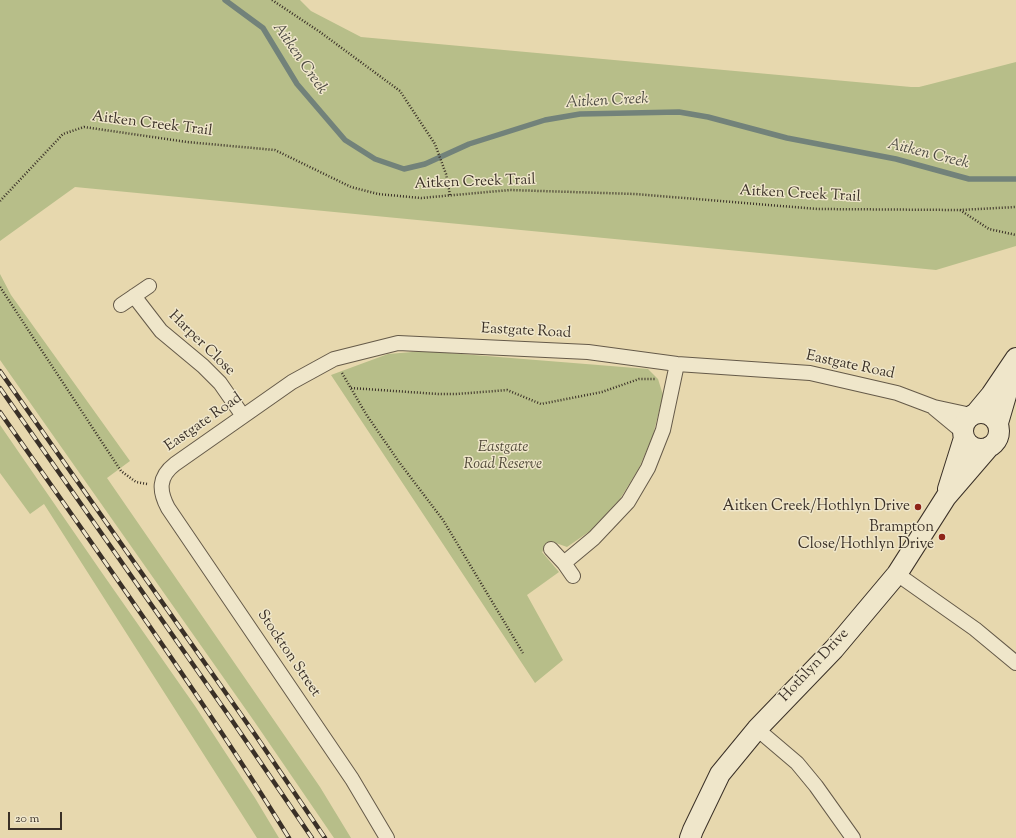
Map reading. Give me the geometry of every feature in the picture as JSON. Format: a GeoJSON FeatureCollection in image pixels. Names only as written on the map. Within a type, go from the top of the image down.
{"type":"FeatureCollection","features":[{"type":"Feature","properties":{"kind":"street"},"geometry":{"type":"LineString","coordinates":[[121,305],[149,286]]}},
{"type":"Feature","properties":{"kind":"street","name":"Harper Close"},"geometry":{"type":"LineString","coordinates":[[134,296],[161,330],[203,366],[220,383],[243,416]]}},
{"type":"Feature","properties":{"kind":"street","name":"Eastgate Road"},"geometry":{"type":"LineString","coordinates":[[155,487],[168,469],[292,382],[334,359],[398,343],[588,352],[677,364],[810,373],[897,393],[934,407],[968,424]]}},
{"type":"Feature","properties":{"kind":"street","name":"Hothlyn Drive"},"geometry":{"type":"LineString","coordinates":[[998,423],[1016,357]]}},
{"type":"Feature","properties":{"kind":"street","name":"Hothlyn Drive"},"geometry":{"type":"LineString","coordinates":[[946,497],[968,424],[999,384],[1016,357]]}},
{"type":"Feature","properties":{"kind":"street"},"geometry":{"type":"LineString","coordinates":[[564,563],[594,538],[628,502],[648,468],[663,430],[677,364]]}},
{"type":"Feature","properties":{"kind":"street"},"geometry":{"type":"LineString","coordinates":[[986,413],[998,423],[1000,429],[999,435],[994,444],[989,448],[977,449],[971,447],[968,424],[986,413]]}},
{"type":"Feature","properties":{"kind":"street","name":"Hothlyn Drive"},"geometry":{"type":"LineString","coordinates":[[690,838],[692,830],[720,774],[757,729],[834,649],[897,574],[946,497],[989,448]]}},
{"type":"Feature","properties":{"kind":"street","name":"Stockton Street"},"geometry":{"type":"LineString","coordinates":[[155,487],[352,779],[387,838]]}},
{"type":"Feature","properties":{"kind":"street"},"geometry":{"type":"LineString","coordinates":[[551,549],[564,563],[573,576]]}},
{"type":"Feature","properties":{"kind":"street"},"geometry":{"type":"LineString","coordinates":[[897,574],[975,629],[1016,663]]}},
{"type":"Feature","properties":{"kind":"street"},"geometry":{"type":"LineString","coordinates":[[757,729],[797,763],[816,786],[853,838]]}},
{"type":"Feature","properties":{"kind":"path"},"geometry":{"type":"LineString","coordinates":[[272,0],[320,32],[400,91],[435,144],[442,162],[450,195]]}},
{"type":"Feature","properties":{"kind":"path","name":"Aitken Creek Trail"},"geometry":{"type":"LineString","coordinates":[[0,201],[63,134],[84,127],[187,142],[275,150],[351,187],[378,194],[421,198],[510,190],[635,194],[818,210],[960,210],[1016,207]]}},
{"type":"Feature","properties":{"kind":"path"},"geometry":{"type":"LineString","coordinates":[[960,210],[989,229],[1016,235]]}},
{"type":"Feature","properties":{"kind":"path"},"geometry":{"type":"LineString","coordinates":[[0,287],[121,471],[136,482],[155,487]]}},
{"type":"Feature","properties":{"kind":"path"},"geometry":{"type":"LineString","coordinates":[[334,359],[366,414],[442,520],[523,653]]}},
{"type":"Feature","properties":{"kind":"path"},"geometry":{"type":"LineString","coordinates":[[351,388],[438,394],[507,390],[541,404],[602,392],[639,379],[660,379]]}},
{"type":"Feature","properties":{"kind":"green space"},"geometry":{"type":"Polygon","coordinates":[[[0,0],[300,0],[311,11],[361,37],[911,87],[919,87],[1016,62],[1016,246],[936,270],[75,187],[0,241],[0,0]]]}},
{"type":"Feature","properties":{"kind":"green space"},"geometry":{"type":"Polygon","coordinates":[[[0,274],[11,295],[130,461],[107,478],[320,787],[351,838],[334,838],[254,721],[0,360],[0,274]]]}},
{"type":"Feature","properties":{"kind":"green space","name":"Eastgate Road Reserve"},"geometry":{"type":"Polygon","coordinates":[[[424,351],[648,369],[658,379],[663,395],[653,435],[639,468],[620,499],[590,531],[567,547],[553,542],[542,552],[559,572],[527,595],[563,660],[535,683],[331,375],[388,354],[424,351]]]}},
{"type":"Feature","properties":{"kind":"green space"},"geometry":{"type":"Polygon","coordinates":[[[0,425],[195,706],[255,798],[279,838],[257,838],[44,504],[30,514],[0,473],[0,425]]]}},
{"type":"Feature","properties":{"kind":"waterway","name":"Aitken Creek"},"geometry":{"type":"LineString","coordinates":[[225,0],[263,28],[297,84],[345,140],[375,159],[404,169],[425,164],[469,144],[545,120],[580,114],[679,112],[708,117],[787,138],[896,159],[969,179],[1016,179]]}},
{"type":"Feature","properties":{"kind":"railway"},"geometry":{"type":"LineString","coordinates":[[0,371],[256,736],[325,838]]}},
{"type":"Feature","properties":{"kind":"railway"},"geometry":{"type":"LineString","coordinates":[[0,388],[229,716],[312,838]]}},
{"type":"Feature","properties":{"kind":"railway"},"geometry":{"type":"LineString","coordinates":[[0,412],[184,676],[289,838]]}},
{"type":"Feature","properties":{"kind":"place","name":"Aitken Creek/Hothlyn Drive"},"geometry":{"type":"Point","coordinates":[918,507]}},
{"type":"Feature","properties":{"kind":"place","name":"Brampton Close/Hothlyn Drive"},"geometry":{"type":"Point","coordinates":[942,537]}}]}
